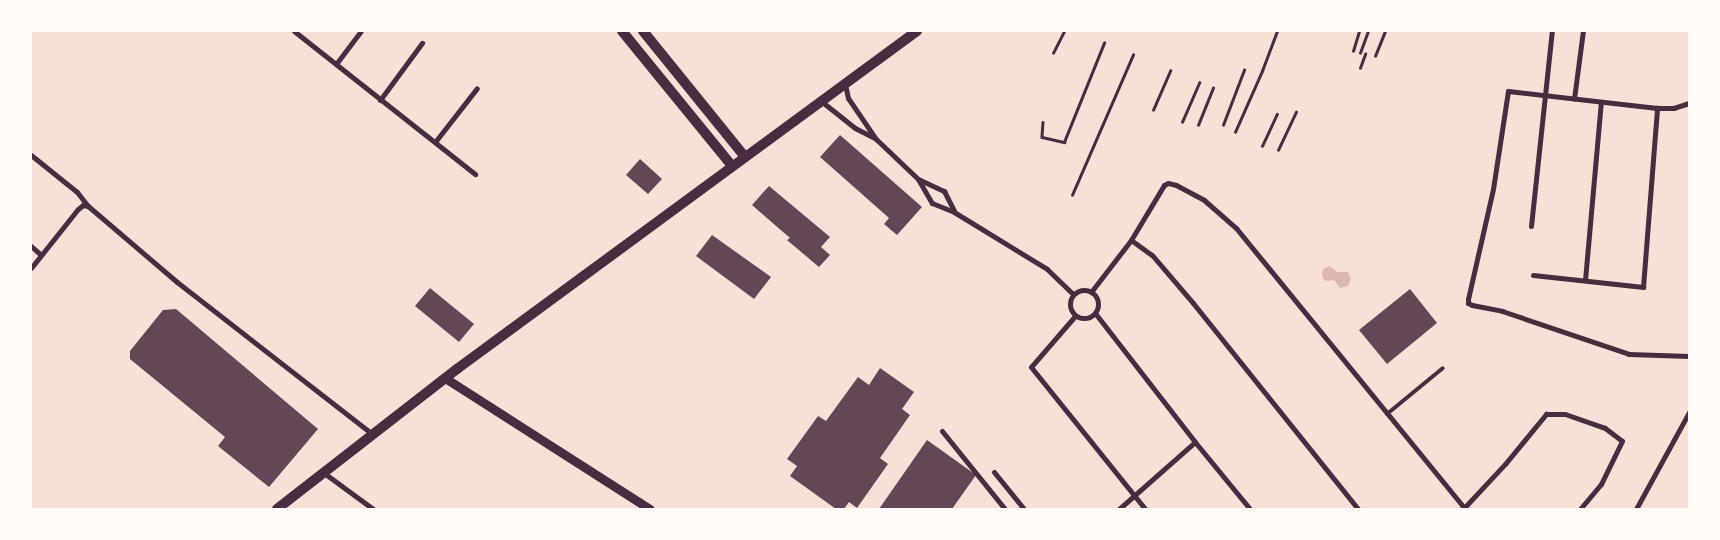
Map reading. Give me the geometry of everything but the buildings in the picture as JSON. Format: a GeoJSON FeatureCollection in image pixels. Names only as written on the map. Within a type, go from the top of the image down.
{"type":"FeatureCollection","features":[{"type":"Feature","properties":{"kind":"main road"},"geometry":{"type":"LineString","coordinates":[[622,31],[732,166]]}},
{"type":"Feature","properties":{"kind":"main road"},"geometry":{"type":"LineString","coordinates":[[643,31],[745,156]]}},
{"type":"Feature","properties":{"kind":"main road"},"geometry":{"type":"LineString","coordinates":[[277,509],[445,378],[917,31]]}},
{"type":"Feature","properties":{"kind":"street"},"geometry":{"type":"LineString","coordinates":[[294,31],[475,174]]}},
{"type":"Feature","properties":{"kind":"street"},"geometry":{"type":"LineString","coordinates":[[336,64],[362,31]]}},
{"type":"Feature","properties":{"kind":"street"},"geometry":{"type":"LineString","coordinates":[[1530,226],[1552,31]]}},
{"type":"Feature","properties":{"kind":"street"},"geometry":{"type":"LineString","coordinates":[[1574,99],[1583,31]]}},
{"type":"Feature","properties":{"kind":"street"},"geometry":{"type":"LineString","coordinates":[[380,100],[422,43]]}},
{"type":"Feature","properties":{"kind":"street"},"geometry":{"type":"LineString","coordinates":[[845,84],[848,98],[876,138],[918,178],[944,191],[954,212]]}},
{"type":"Feature","properties":{"kind":"street"},"geometry":{"type":"LineString","coordinates":[[435,142],[477,88]]}},
{"type":"Feature","properties":{"kind":"street"},"geometry":{"type":"LineString","coordinates":[[1689,103],[1674,108],[1657,108],[1508,91],[1492,189],[1468,303],[1502,311],[1630,354],[1689,356]]}},
{"type":"Feature","properties":{"kind":"street"},"geometry":{"type":"LineString","coordinates":[[821,101],[855,128],[876,138]]}},
{"type":"Feature","properties":{"kind":"street"},"geometry":{"type":"LineString","coordinates":[[1585,280],[1601,102]]}},
{"type":"Feature","properties":{"kind":"street"},"geometry":{"type":"LineString","coordinates":[[1533,275],[1643,287],[1657,108]]}},
{"type":"Feature","properties":{"kind":"street"},"geometry":{"type":"LineString","coordinates":[[31,155],[77,192],[85,205],[184,288],[372,434]]}},
{"type":"Feature","properties":{"kind":"street"},"geometry":{"type":"LineString","coordinates":[[918,178],[932,203],[954,212],[1047,269],[1073,294]]}},
{"type":"Feature","properties":{"kind":"street"},"geometry":{"type":"LineString","coordinates":[[1092,292],[1131,240],[1164,185],[1168,183],[1176,185],[1204,200],[1236,228],[1463,508],[1505,464],[1546,414],[1565,414],[1586,420],[1605,428],[1622,441],[1601,484],[1580,509]]}},
{"type":"Feature","properties":{"kind":"street"},"geometry":{"type":"LineString","coordinates":[[31,268],[85,205]]}},
{"type":"Feature","properties":{"kind":"street"},"geometry":{"type":"LineString","coordinates":[[1131,240],[1152,255],[1193,303],[1358,509]]}},
{"type":"Feature","properties":{"kind":"street"},"geometry":{"type":"LineString","coordinates":[[31,246],[42,254]]}},
{"type":"Feature","properties":{"kind":"street"},"geometry":{"type":"LineString","coordinates":[[1082,289],[1092,292],[1098,302],[1095,313],[1088,318],[1075,316],[1069,303],[1073,294],[1082,289]]}},
{"type":"Feature","properties":{"kind":"street"},"geometry":{"type":"LineString","coordinates":[[1095,313],[1194,442],[1250,509]]}},
{"type":"Feature","properties":{"kind":"street"},"geometry":{"type":"LineString","coordinates":[[1075,316],[1031,367],[1145,509]]}},
{"type":"Feature","properties":{"kind":"street"},"geometry":{"type":"LineString","coordinates":[[445,378],[650,509]]}},
{"type":"Feature","properties":{"kind":"street"},"geometry":{"type":"LineString","coordinates":[[1636,509],[1689,412]]}},
{"type":"Feature","properties":{"kind":"street"},"geometry":{"type":"LineString","coordinates":[[942,430],[984,480],[1005,509]]}},
{"type":"Feature","properties":{"kind":"street"},"geometry":{"type":"LineString","coordinates":[[1119,509],[1194,442]]}},
{"type":"Feature","properties":{"kind":"street"},"geometry":{"type":"LineString","coordinates":[[994,472],[1024,509]]}},
{"type":"Feature","properties":{"kind":"street"},"geometry":{"type":"LineString","coordinates":[[324,473],[373,509]]}},
{"type":"Feature","properties":{"kind":"lane"},"geometry":{"type":"LineString","coordinates":[[1387,414],[1443,368]]}},
{"type":"Feature","properties":{"kind":"path"},"geometry":{"type":"LineString","coordinates":[[1053,53],[1064,31]]}},
{"type":"Feature","properties":{"kind":"path"},"geometry":{"type":"LineString","coordinates":[[1235,132],[1262,71],[1277,31]]}},
{"type":"Feature","properties":{"kind":"path"},"geometry":{"type":"LineString","coordinates":[[1352,51],[1359,31]]}},
{"type":"Feature","properties":{"kind":"path"},"geometry":{"type":"LineString","coordinates":[[1360,53],[1368,31]]}},
{"type":"Feature","properties":{"kind":"path"},"geometry":{"type":"LineString","coordinates":[[1375,56],[1385,31]]}},
{"type":"Feature","properties":{"kind":"path"},"geometry":{"type":"LineString","coordinates":[[1043,122],[1042,137],[1064,142],[1104,43]]}},
{"type":"Feature","properties":{"kind":"path"},"geometry":{"type":"LineString","coordinates":[[1360,68],[1365,54]]}},
{"type":"Feature","properties":{"kind":"path"},"geometry":{"type":"LineString","coordinates":[[1072,195],[1133,55]]}},
{"type":"Feature","properties":{"kind":"path"},"geometry":{"type":"LineString","coordinates":[[1223,125],[1244,70]]}},
{"type":"Feature","properties":{"kind":"path"},"geometry":{"type":"LineString","coordinates":[[1153,110],[1170,71]]}},
{"type":"Feature","properties":{"kind":"path"},"geometry":{"type":"LineString","coordinates":[[1182,122],[1199,83]]}},
{"type":"Feature","properties":{"kind":"path"},"geometry":{"type":"LineString","coordinates":[[1198,125],[1213,88]]}},
{"type":"Feature","properties":{"kind":"path"},"geometry":{"type":"LineString","coordinates":[[1278,150],[1296,112]]}},
{"type":"Feature","properties":{"kind":"path"},"geometry":{"type":"LineString","coordinates":[[1262,146],[1277,114]]}},
{"type":"Feature","properties":{"kind":"shaded area"},"geometry":{"type":"Polygon","coordinates":[[[1330,266],[1337,272],[1348,272],[1351,279],[1348,286],[1340,288],[1334,280],[1327,281],[1323,279],[1322,272],[1324,268],[1330,266]]]}}]}
